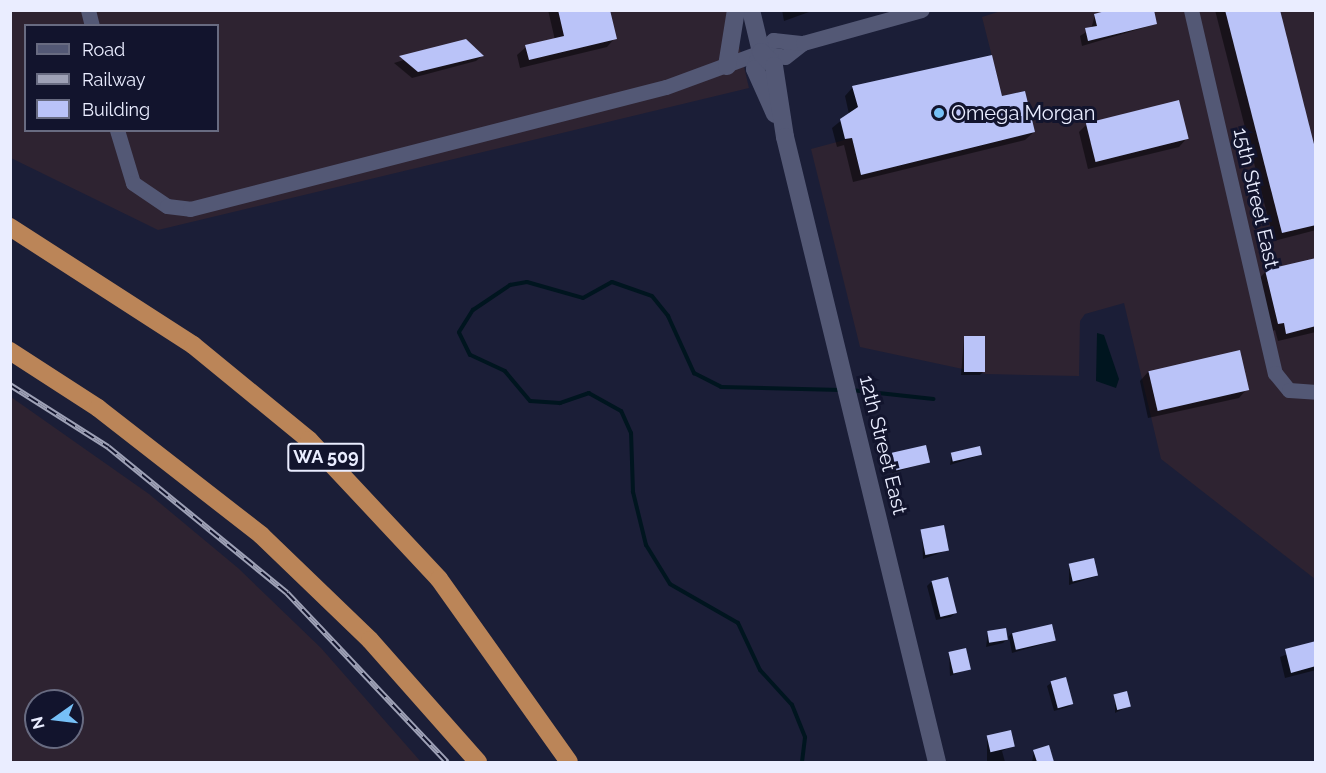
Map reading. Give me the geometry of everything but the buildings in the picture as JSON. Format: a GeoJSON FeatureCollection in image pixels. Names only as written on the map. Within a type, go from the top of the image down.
{"type":"FeatureCollection","features":[{"type":"Feature","properties":{"kind":"highway","name":"WA 509"},"geometry":{"type":"LineString","coordinates":[[10,227],[184,338],[309,440],[439,579],[568,762]]}},
{"type":"Feature","properties":{"kind":"highway"},"geometry":{"type":"LineString","coordinates":[[10,351],[98,408],[261,535],[370,640],[478,762]]}},
{"type":"Feature","properties":{"kind":"street"},"geometry":{"type":"LineString","coordinates":[[727,66],[736,10]]}},
{"type":"Feature","properties":{"kind":"street","name":"12th Street East"},"geometry":{"type":"LineString","coordinates":[[751,10],[761,52],[774,66],[785,137],[937,762]]}},
{"type":"Feature","properties":{"kind":"street"},"geometry":{"type":"LineString","coordinates":[[118,132],[133,183],[167,206],[190,209],[666,87],[761,52],[773,40],[803,43],[922,10]]}},
{"type":"Feature","properties":{"kind":"street","name":"15th Street East"},"geometry":{"type":"LineString","coordinates":[[1191,10],[1275,373],[1289,390],[1316,392]]}},
{"type":"Feature","properties":{"kind":"shaded area"},"geometry":{"type":"Polygon","coordinates":[[[10,11],[731,11],[749,88],[158,230],[11,158],[10,11]]]}},
{"type":"Feature","properties":{"kind":"shaded area"},"geometry":{"type":"Polygon","coordinates":[[[1001,11],[1315,11],[1315,579],[1161,459],[1124,303],[1085,314],[1080,321],[1079,376],[986,374],[860,347],[811,149],[852,138],[861,175],[1035,132],[1025,91],[1002,96],[982,17],[1001,11]]]}},
{"type":"Feature","properties":{"kind":"shaded area"},"geometry":{"type":"Polygon","coordinates":[[[11,397],[149,494],[238,568],[321,648],[421,762],[11,762],[11,397]]]}},
{"type":"Feature","properties":{"kind":"water"},"geometry":{"type":"Polygon","coordinates":[[[1097,333],[1104,335],[1119,379],[1116,388],[1096,381],[1097,333]]]}},
{"type":"Feature","properties":{"kind":"waterway"},"geometry":{"type":"LineString","coordinates":[[802,762],[805,737],[792,705],[760,670],[738,623],[670,584],[646,545],[633,492],[631,433],[621,411],[589,393],[560,403],[530,401],[505,371],[470,355],[459,332],[473,310],[510,285],[527,282],[583,298],[612,282],[652,296],[668,316],[694,373],[721,387],[841,390]]}},
{"type":"Feature","properties":{"kind":"waterway"},"geometry":{"type":"LineString","coordinates":[[851,390],[934,399]]}},
{"type":"Feature","properties":{"kind":"railway"},"geometry":{"type":"LineString","coordinates":[[10,385],[108,447],[287,593],[447,762]]}},
{"type":"Feature","properties":{"kind":"place","name":"Omega Morgan"},"geometry":{"type":"Point","coordinates":[939,113]}}]}
